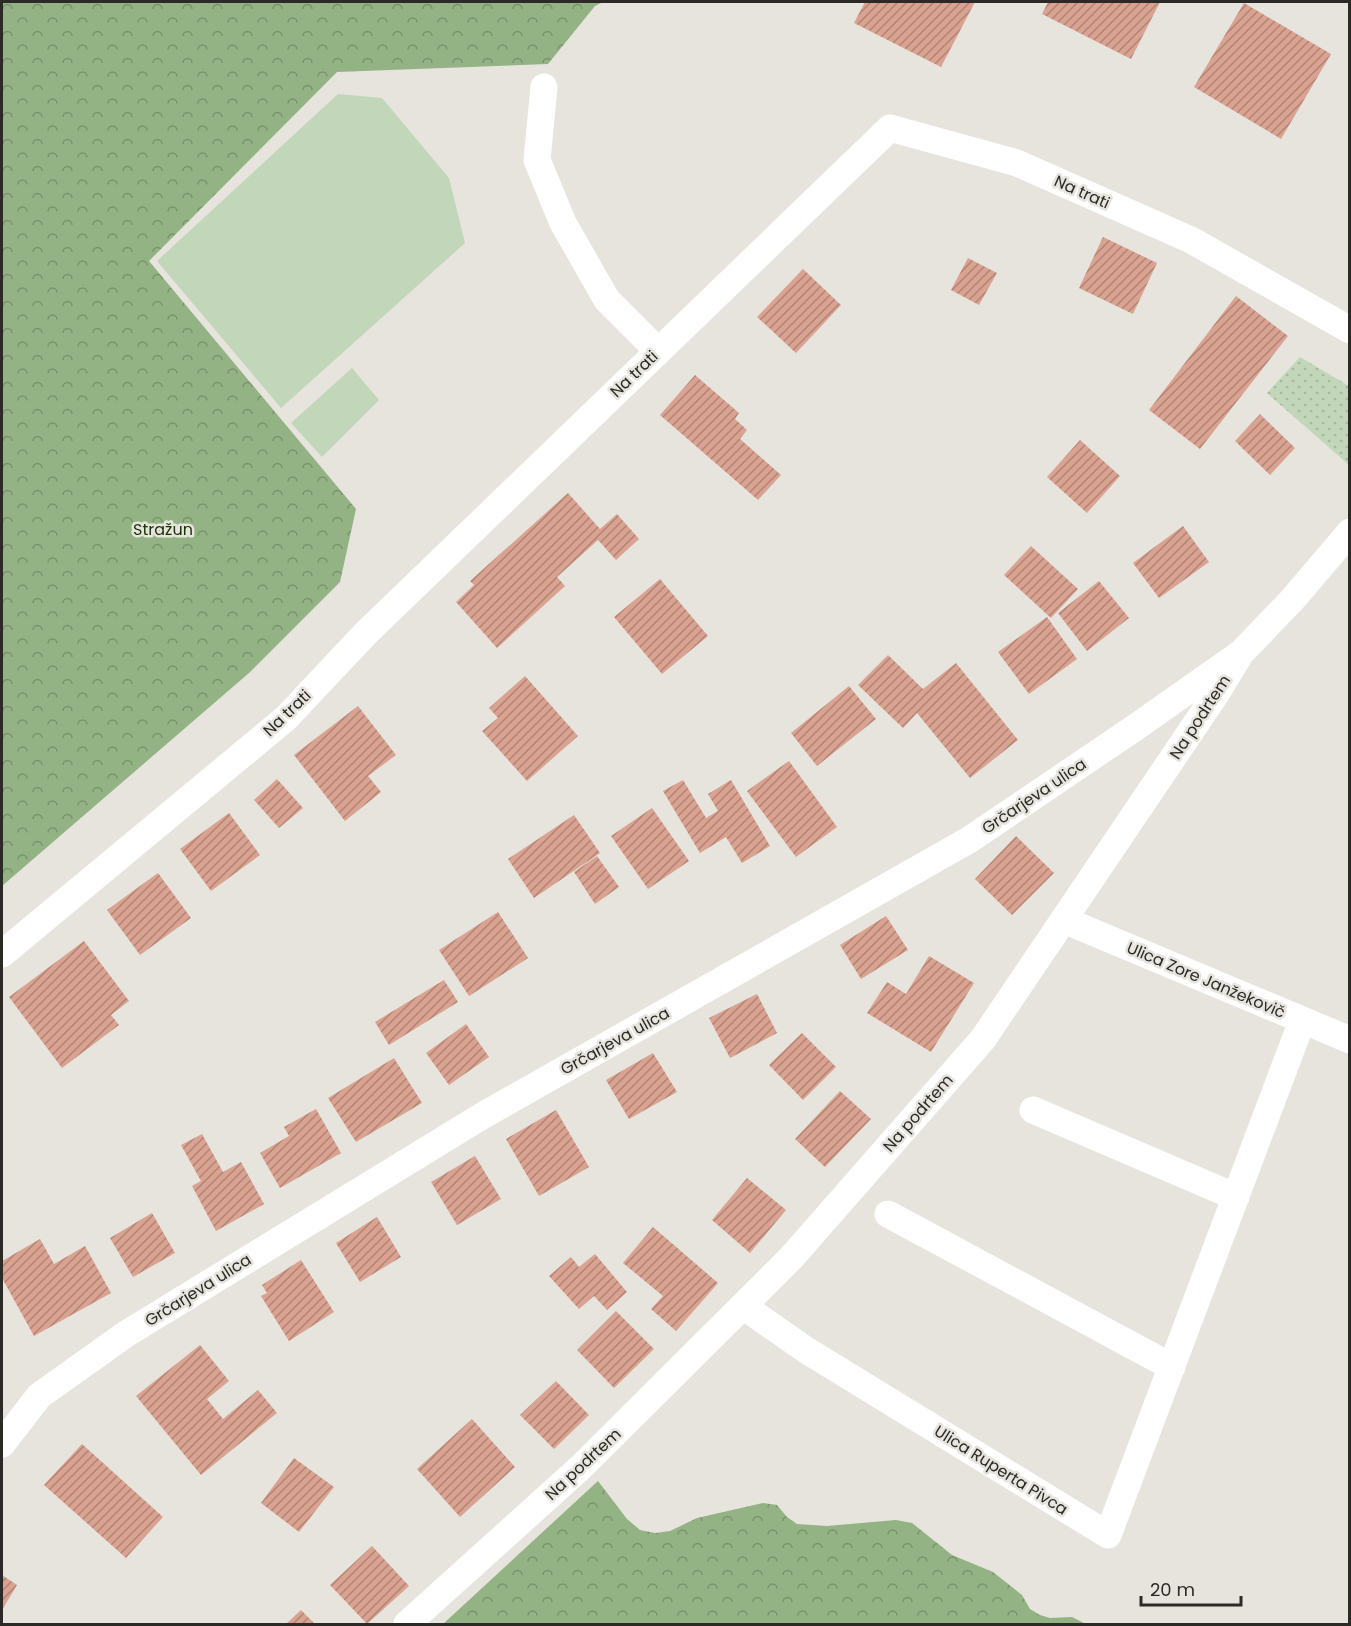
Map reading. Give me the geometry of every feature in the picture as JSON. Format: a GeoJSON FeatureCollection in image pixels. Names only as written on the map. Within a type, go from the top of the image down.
{"type":"FeatureCollection","features":[{"type":"Feature","properties":{"kind":"street"},"geometry":{"type":"LineString","coordinates":[[544,87],[537,160],[563,223],[607,300],[658,351]]}},
{"type":"Feature","properties":{"kind":"street","name":"Na trati"},"geometry":{"type":"LineString","coordinates":[[2,954],[285,718],[365,633],[890,128],[1017,163],[1039,172],[1191,240],[1350,330]]}},
{"type":"Feature","properties":{"kind":"street","name":"Na podrtem"},"geometry":{"type":"LineString","coordinates":[[406,1624],[581,1467],[791,1258],[983,1039],[1216,694],[1241,653],[1292,600],[1350,532]]}},
{"type":"Feature","properties":{"kind":"street","name":"Grčarjeva ulica"},"geometry":{"type":"LineString","coordinates":[[2,1444],[39,1396],[126,1334],[482,1116],[969,840],[1241,653]]}},
{"type":"Feature","properties":{"kind":"street","name":"Ulica Zore Janžekovič"},"geometry":{"type":"LineString","coordinates":[[1064,920],[1350,1040]]}},
{"type":"Feature","properties":{"kind":"street","name":"Ulica Ruperta Pivca"},"geometry":{"type":"LineString","coordinates":[[743,1306],[806,1350],[1108,1535],[1302,1021]]}},
{"type":"Feature","properties":{"kind":"street"},"geometry":{"type":"LineString","coordinates":[[1033,1110],[1236,1197]]}},
{"type":"Feature","properties":{"kind":"street"},"geometry":{"type":"LineString","coordinates":[[888,1214],[1172,1367]]}},
{"type":"Feature","properties":{"kind":"green space","name":"Stražun"},"geometry":{"type":"Polygon","coordinates":[[[2,2],[603,2],[595,6],[548,64],[337,72],[149,261],[356,509],[340,582],[249,673],[2,886],[2,2]]]}},
{"type":"Feature","properties":{"kind":"green space"},"geometry":{"type":"Polygon","coordinates":[[[338,94],[382,98],[449,178],[465,243],[281,408],[157,261],[338,94]]]}},
{"type":"Feature","properties":{"kind":"green space"},"geometry":{"type":"Polygon","coordinates":[[[1300,357],[1349,386],[1349,465],[1267,393],[1300,357]]]}},
{"type":"Feature","properties":{"kind":"green space"},"geometry":{"type":"Polygon","coordinates":[[[352,368],[379,400],[322,457],[291,423],[352,368]]]}},
{"type":"Feature","properties":{"kind":"green space"},"geometry":{"type":"Polygon","coordinates":[[[598,1481],[627,1519],[640,1530],[655,1533],[670,1531],[697,1518],[763,1503],[777,1505],[787,1517],[797,1524],[827,1526],[896,1520],[912,1523],[952,1555],[993,1572],[1022,1595],[1030,1609],[1040,1615],[1050,1618],[1072,1617],[1086,1624],[443,1624],[598,1481]]]}},
{"type":"Feature","properties":{"kind":"building"},"geometry":{"type":"Polygon","coordinates":[[[865,2],[975,2],[941,67],[854,23],[865,2]]]}},
{"type":"Feature","properties":{"kind":"building"},"geometry":{"type":"Polygon","coordinates":[[[1048,2],[1160,2],[1131,59],[1042,14],[1048,2]]]}},
{"type":"Feature","properties":{"kind":"building"},"geometry":{"type":"Polygon","coordinates":[[[1244,3],[1331,54],[1281,139],[1194,87],[1244,3]]]}},
{"type":"Feature","properties":{"kind":"building"},"geometry":{"type":"Polygon","coordinates":[[[1103,237],[1157,263],[1133,314],[1079,288],[1103,237]]]}},
{"type":"Feature","properties":{"kind":"building"},"geometry":{"type":"Polygon","coordinates":[[[968,258],[997,273],[979,305],[951,290],[968,258]]]}},
{"type":"Feature","properties":{"kind":"building"},"geometry":{"type":"Polygon","coordinates":[[[803,269],[841,305],[796,353],[757,317],[803,269]]]}},
{"type":"Feature","properties":{"kind":"building"},"geometry":{"type":"Polygon","coordinates":[[[1236,296],[1288,336],[1200,449],[1149,410],[1236,296]]]}},
{"type":"Feature","properties":{"kind":"building"},"geometry":{"type":"Polygon","coordinates":[[[695,375],[739,413],[735,419],[747,430],[740,439],[781,475],[758,500],[660,415],[695,375]]]}},
{"type":"Feature","properties":{"kind":"building"},"geometry":{"type":"Polygon","coordinates":[[[1260,414],[1295,448],[1270,475],[1235,441],[1260,414]]]}},
{"type":"Feature","properties":{"kind":"building"},"geometry":{"type":"Polygon","coordinates":[[[1080,440],[1120,476],[1087,513],[1047,477],[1080,440]]]}},
{"type":"Feature","properties":{"kind":"building"},"geometry":{"type":"Polygon","coordinates":[[[568,493],[600,529],[617,514],[639,539],[616,560],[598,540],[557,577],[565,586],[497,648],[456,602],[474,585],[470,581],[568,493]]]}},
{"type":"Feature","properties":{"kind":"building"},"geometry":{"type":"Polygon","coordinates":[[[1183,526],[1209,562],[1159,598],[1133,563],[1183,526]]]}},
{"type":"Feature","properties":{"kind":"building"},"geometry":{"type":"Polygon","coordinates":[[[1031,546],[1078,589],[1051,618],[1004,575],[1031,546]]]}},
{"type":"Feature","properties":{"kind":"building"},"geometry":{"type":"Polygon","coordinates":[[[660,579],[708,636],[662,674],[614,617],[660,579]]]}},
{"type":"Feature","properties":{"kind":"building"},"geometry":{"type":"Polygon","coordinates":[[[1099,581],[1129,618],[1087,651],[1058,613],[1099,581]]]}},
{"type":"Feature","properties":{"kind":"building"},"geometry":{"type":"Polygon","coordinates":[[[1047,617],[1077,659],[1029,694],[998,652],[1047,617]]]}},
{"type":"Feature","properties":{"kind":"building"},"geometry":{"type":"Polygon","coordinates":[[[888,655],[923,689],[956,663],[1018,740],[970,778],[917,713],[903,728],[858,685],[888,655]]]}},
{"type":"Feature","properties":{"kind":"building"},"geometry":{"type":"Polygon","coordinates":[[[525,676],[578,736],[527,781],[482,731],[498,718],[489,708],[525,676]]]}},
{"type":"Feature","properties":{"kind":"building"},"geometry":{"type":"Polygon","coordinates":[[[849,686],[876,719],[817,766],[791,733],[849,686]]]}},
{"type":"Feature","properties":{"kind":"building"},"geometry":{"type":"Polygon","coordinates":[[[358,706],[396,755],[368,776],[381,792],[345,821],[294,755],[358,706]]]}},
{"type":"Feature","properties":{"kind":"building"},"geometry":{"type":"Polygon","coordinates":[[[789,761],[837,827],[796,857],[747,791],[789,761]]]}},
{"type":"Feature","properties":{"kind":"building"},"geometry":{"type":"Polygon","coordinates":[[[277,779],[303,808],[279,828],[254,800],[277,779]]]}},
{"type":"Feature","properties":{"kind":"building"},"geometry":{"type":"Polygon","coordinates":[[[683,780],[706,818],[718,811],[708,794],[731,780],[770,846],[742,863],[726,837],[700,853],[663,791],[683,780]]]}},
{"type":"Feature","properties":{"kind":"building"},"geometry":{"type":"Polygon","coordinates":[[[652,808],[689,861],[648,889],[611,836],[652,808]]]}},
{"type":"Feature","properties":{"kind":"building"},"geometry":{"type":"Polygon","coordinates":[[[229,813],[260,855],[211,891],[180,849],[229,813]]]}},
{"type":"Feature","properties":{"kind":"building"},"geometry":{"type":"Polygon","coordinates":[[[574,815],[600,853],[534,898],[508,859],[574,815]]]}},
{"type":"Feature","properties":{"kind":"building"},"geometry":{"type":"Polygon","coordinates":[[[1016,836],[1054,873],[1012,915],[975,879],[1016,836]]]}},
{"type":"Feature","properties":{"kind":"building"},"geometry":{"type":"Polygon","coordinates":[[[597,856],[619,887],[595,904],[574,872],[597,856]]]}},
{"type":"Feature","properties":{"kind":"building"},"geometry":{"type":"Polygon","coordinates":[[[158,873],[191,918],[140,955],[107,910],[158,873]]]}},
{"type":"Feature","properties":{"kind":"building"},"geometry":{"type":"Polygon","coordinates":[[[498,912],[528,958],[469,996],[439,950],[498,912]]]}},
{"type":"Feature","properties":{"kind":"building"},"geometry":{"type":"Polygon","coordinates":[[[886,916],[908,950],[861,979],[840,945],[886,916]]]}},
{"type":"Feature","properties":{"kind":"building"},"geometry":{"type":"Polygon","coordinates":[[[84,941],[129,1001],[111,1015],[119,1025],[62,1068],[9,997],[84,941]]]}},
{"type":"Feature","properties":{"kind":"building"},"geometry":{"type":"Polygon","coordinates":[[[929,956],[974,983],[931,1052],[867,1013],[887,982],[906,994],[929,956]]]}},
{"type":"Feature","properties":{"kind":"building"},"geometry":{"type":"Polygon","coordinates":[[[444,980],[458,1002],[389,1045],[375,1022],[444,980]]]}},
{"type":"Feature","properties":{"kind":"building"},"geometry":{"type":"Polygon","coordinates":[[[757,994],[777,1033],[730,1058],[709,1018],[757,994]]]}},
{"type":"Feature","properties":{"kind":"building"},"geometry":{"type":"Polygon","coordinates":[[[466,1024],[489,1057],[449,1085],[426,1053],[466,1024]]]}},
{"type":"Feature","properties":{"kind":"building"},"geometry":{"type":"Polygon","coordinates":[[[802,1033],[836,1067],[803,1100],[769,1065],[802,1033]]]}},
{"type":"Feature","properties":{"kind":"building"},"geometry":{"type":"Polygon","coordinates":[[[653,1053],[677,1092],[629,1119],[606,1080],[653,1053]]]}},
{"type":"Feature","properties":{"kind":"building"},"geometry":{"type":"Polygon","coordinates":[[[394,1058],[422,1103],[356,1142],[328,1098],[394,1058]]]}},
{"type":"Feature","properties":{"kind":"building"},"geometry":{"type":"Polygon","coordinates":[[[840,1091],[871,1119],[825,1167],[795,1139],[840,1091]]]}},
{"type":"Feature","properties":{"kind":"building"},"geometry":{"type":"Polygon","coordinates":[[[316,1109],[341,1153],[280,1188],[260,1153],[289,1136],[284,1127],[316,1109]]]}},
{"type":"Feature","properties":{"kind":"building"},"geometry":{"type":"Polygon","coordinates":[[[556,1110],[589,1167],[539,1196],[506,1139],[556,1110]]]}},
{"type":"Feature","properties":{"kind":"building"},"geometry":{"type":"Polygon","coordinates":[[[202,1134],[223,1172],[241,1162],[264,1204],[216,1231],[192,1186],[201,1181],[181,1145],[202,1134]]]}},
{"type":"Feature","properties":{"kind":"building"},"geometry":{"type":"Polygon","coordinates":[[[475,1156],[501,1199],[457,1225],[431,1182],[475,1156]]]}},
{"type":"Feature","properties":{"kind":"building"},"geometry":{"type":"Polygon","coordinates":[[[747,1178],[786,1210],[750,1253],[712,1220],[747,1178]]]}},
{"type":"Feature","properties":{"kind":"building"},"geometry":{"type":"Polygon","coordinates":[[[152,1213],[175,1253],[133,1277],[110,1238],[152,1213]]]}},
{"type":"Feature","properties":{"kind":"building"},"geometry":{"type":"Polygon","coordinates":[[[377,1217],[401,1257],[360,1282],[336,1243],[377,1217]]]}},
{"type":"Feature","properties":{"kind":"building"},"geometry":{"type":"Polygon","coordinates":[[[653,1227],[718,1283],[676,1331],[651,1309],[663,1296],[623,1263],[653,1227]]]}},
{"type":"Feature","properties":{"kind":"building"},"geometry":{"type":"Polygon","coordinates":[[[40,1239],[54,1264],[85,1246],[111,1293],[34,1336],[2,1278],[2,1261],[40,1239]]]}},
{"type":"Feature","properties":{"kind":"building"},"geometry":{"type":"Polygon","coordinates":[[[595,1254],[627,1292],[607,1310],[594,1296],[579,1309],[549,1276],[571,1257],[579,1267],[595,1254]]]}},
{"type":"Feature","properties":{"kind":"building"},"geometry":{"type":"Polygon","coordinates":[[[301,1260],[334,1312],[289,1341],[261,1296],[267,1293],[262,1285],[301,1260]]]}},
{"type":"Feature","properties":{"kind":"building"},"geometry":{"type":"Polygon","coordinates":[[[616,1311],[654,1349],[614,1388],[577,1350],[616,1311]]]}},
{"type":"Feature","properties":{"kind":"building"},"geometry":{"type":"Polygon","coordinates":[[[200,1345],[229,1381],[207,1399],[223,1419],[258,1390],[277,1413],[201,1475],[136,1396],[200,1345]]]}},
{"type":"Feature","properties":{"kind":"building"},"geometry":{"type":"Polygon","coordinates":[[[556,1381],[589,1415],[554,1449],[520,1415],[556,1381]]]}},
{"type":"Feature","properties":{"kind":"building"},"geometry":{"type":"Polygon","coordinates":[[[472,1419],[515,1467],[460,1517],[417,1469],[472,1419]]]}},
{"type":"Feature","properties":{"kind":"building"},"geometry":{"type":"Polygon","coordinates":[[[82,1444],[163,1517],[126,1558],[44,1485],[82,1444]]]}},
{"type":"Feature","properties":{"kind":"building"},"geometry":{"type":"Polygon","coordinates":[[[294,1458],[334,1487],[299,1532],[261,1503],[294,1458]]]}},
{"type":"Feature","properties":{"kind":"building"},"geometry":{"type":"Polygon","coordinates":[[[372,1546],[409,1586],[367,1624],[330,1585],[372,1546]]]}},
{"type":"Feature","properties":{"kind":"building"},"geometry":{"type":"Polygon","coordinates":[[[2,1575],[17,1585],[2,1610],[2,1575]]]}},
{"type":"Feature","properties":{"kind":"building"},"geometry":{"type":"Polygon","coordinates":[[[301,1610],[315,1624],[286,1624],[301,1610]]]}}]}
